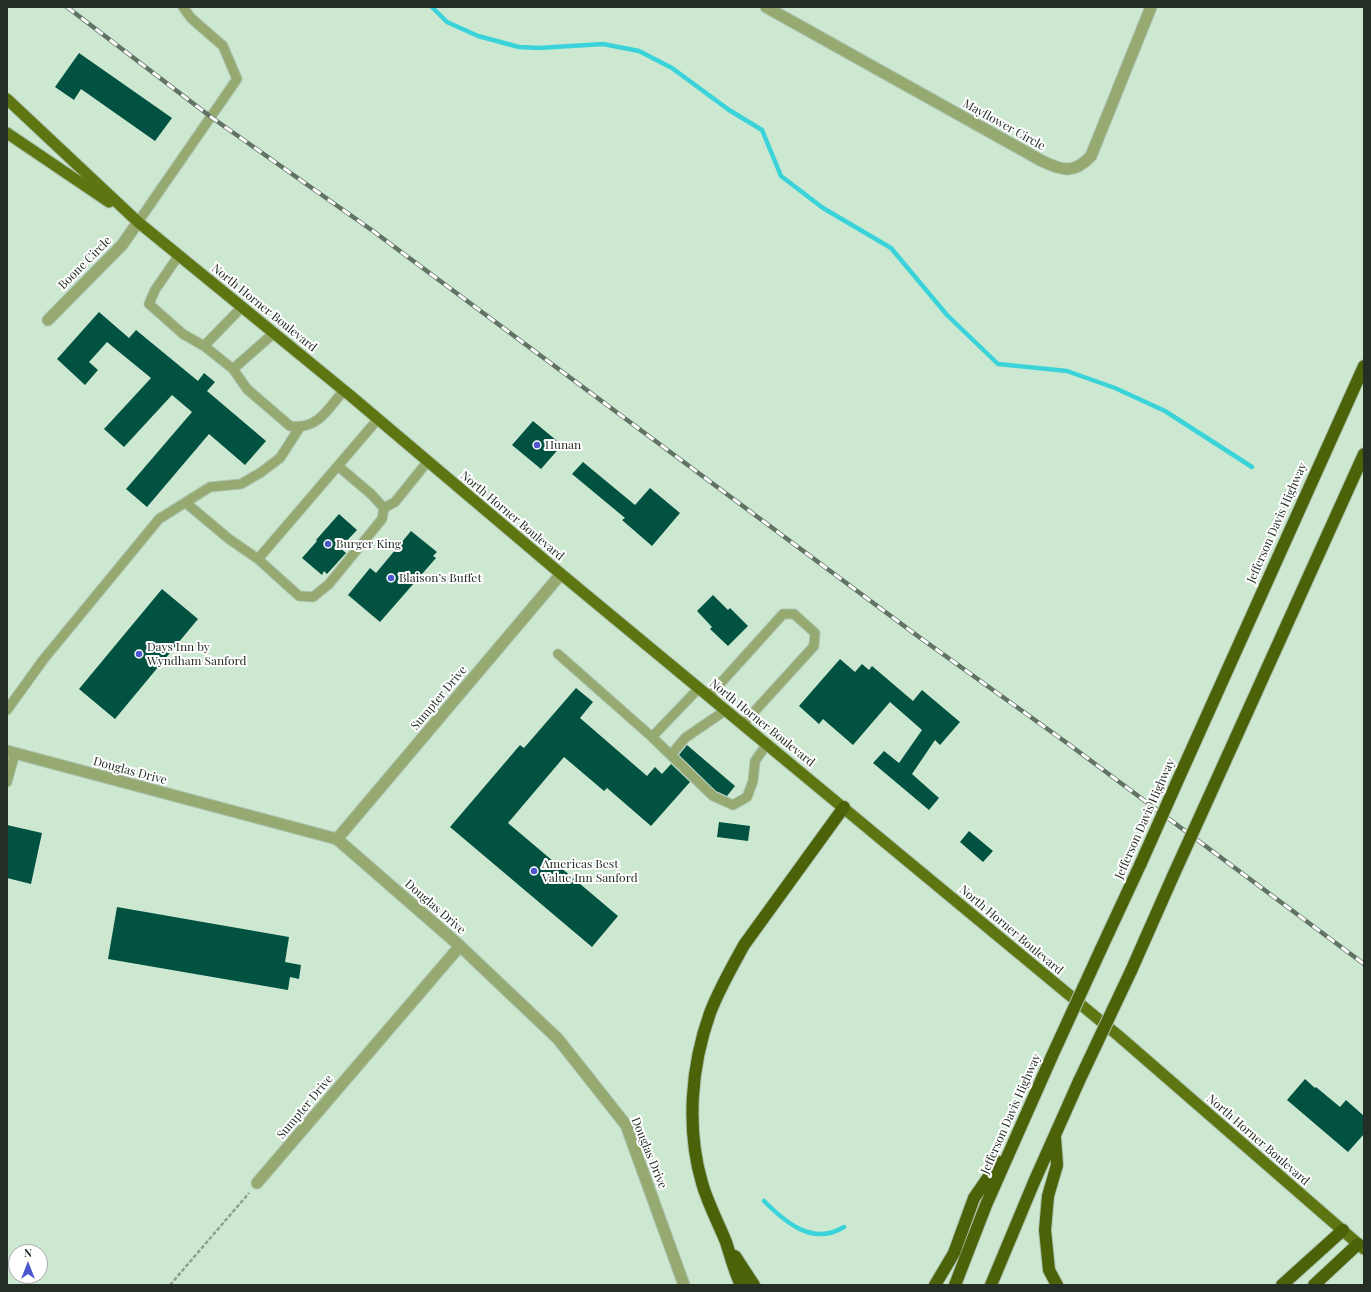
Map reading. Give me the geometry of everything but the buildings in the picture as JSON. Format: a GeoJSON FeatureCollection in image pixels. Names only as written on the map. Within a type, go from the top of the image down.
{"type":"FeatureCollection","features":[{"type":"Feature","properties":{"kind":"highway","name":"Jefferson Davis Highway"},"geometry":{"type":"LineString","coordinates":[[955,1285],[986,1205],[1052,1056],[1141,863],[1364,366]]}},
{"type":"Feature","properties":{"kind":"highway"},"geometry":{"type":"LineString","coordinates":[[991,1285],[1034,1182],[1079,1081],[1131,971],[1364,454]]}},
{"type":"Feature","properties":{"kind":"highway"},"geometry":{"type":"LineString","coordinates":[[741,1285],[735,1273],[726,1243],[712,1213],[702,1182],[697,1159],[692,1109],[694,1085],[702,1038],[710,1012],[744,945],[844,807]]}},
{"type":"Feature","properties":{"kind":"highway"},"geometry":{"type":"LineString","coordinates":[[1054,1137],[1057,1165],[1048,1196],[1045,1230],[1049,1270],[1058,1285]]}},
{"type":"Feature","properties":{"kind":"highway"},"geometry":{"type":"LineString","coordinates":[[935,1285],[954,1252],[974,1198],[1014,1142]]}},
{"type":"Feature","properties":{"kind":"highway"},"geometry":{"type":"LineString","coordinates":[[1282,1285],[1343,1230]]}},
{"type":"Feature","properties":{"kind":"highway"},"geometry":{"type":"LineString","coordinates":[[726,1243],[754,1285]]}},
{"type":"Feature","properties":{"kind":"highway"},"geometry":{"type":"LineString","coordinates":[[1314,1285],[1361,1246]]}},
{"type":"Feature","properties":{"kind":"main road","name":"North Horner Boulevard"},"geometry":{"type":"LineString","coordinates":[[7,99],[138,222]]}},
{"type":"Feature","properties":{"kind":"main road","name":"North Horner Boulevard"},"geometry":{"type":"LineString","coordinates":[[7,132],[138,222],[344,390],[561,574],[1120,1037],[1361,1246]]}},
{"type":"Feature","properties":{"kind":"street","name":"Mayflower Circle"},"geometry":{"type":"LineString","coordinates":[[766,7],[1053,167],[1071,169],[1079,167],[1091,156],[1151,7]]}},
{"type":"Feature","properties":{"kind":"street","name":"Boone Circle"},"geometry":{"type":"LineString","coordinates":[[48,320],[122,245],[138,222]]}},
{"type":"Feature","properties":{"kind":"street","name":"Sumpter Drive"},"geometry":{"type":"LineString","coordinates":[[337,839],[561,574]]}},
{"type":"Feature","properties":{"kind":"street","name":"Douglas Drive"},"geometry":{"type":"LineString","coordinates":[[11,752],[337,839],[460,946],[558,1039],[626,1125],[684,1285]]}},
{"type":"Feature","properties":{"kind":"street","name":"Sumpter Drive"},"geometry":{"type":"LineString","coordinates":[[257,1183],[460,946]]}},
{"type":"Feature","properties":{"kind":"lane"},"geometry":{"type":"LineString","coordinates":[[138,222],[237,80],[223,46],[191,18],[183,7]]}},
{"type":"Feature","properties":{"kind":"lane"},"geometry":{"type":"LineString","coordinates":[[179,255],[155,290],[149,304],[183,334],[204,346],[233,369],[247,389],[290,426],[300,427],[317,422],[344,390]]}},
{"type":"Feature","properties":{"kind":"lane"},"geometry":{"type":"LineString","coordinates":[[204,346],[242,307]]}},
{"type":"Feature","properties":{"kind":"lane"},"geometry":{"type":"LineString","coordinates":[[233,369],[274,333]]}},
{"type":"Feature","properties":{"kind":"lane"},"geometry":{"type":"LineString","coordinates":[[258,559],[378,419]]}},
{"type":"Feature","properties":{"kind":"lane"},"geometry":{"type":"LineString","coordinates":[[7,710],[43,660],[159,519],[210,487],[241,484],[260,473],[280,458],[300,427]]}},
{"type":"Feature","properties":{"kind":"lane"},"geometry":{"type":"LineString","coordinates":[[384,508],[396,502],[428,461]]}},
{"type":"Feature","properties":{"kind":"lane"},"geometry":{"type":"LineString","coordinates":[[338,466],[371,494],[384,508]]}},
{"type":"Feature","properties":{"kind":"lane"},"geometry":{"type":"LineString","coordinates":[[186,503],[229,539],[258,559],[299,596],[313,597],[329,584],[382,520],[384,508]]}},
{"type":"Feature","properties":{"kind":"lane"},"geometry":{"type":"LineString","coordinates":[[709,696],[783,614],[794,614],[814,633],[814,646],[743,724]]}},
{"type":"Feature","properties":{"kind":"lane"},"geometry":{"type":"LineString","coordinates":[[558,654],[652,737],[713,796],[733,805],[747,798],[753,781],[755,761],[767,744]]}},
{"type":"Feature","properties":{"kind":"lane"},"geometry":{"type":"LineString","coordinates":[[652,737],[699,688]]}},
{"type":"Feature","properties":{"kind":"lane"},"geometry":{"type":"LineString","coordinates":[[671,755],[686,738],[726,710]]}},
{"type":"Feature","properties":{"kind":"lane"},"geometry":{"type":"LineString","coordinates":[[7,782],[11,752]]}},
{"type":"Feature","properties":{"kind":"path"},"geometry":{"type":"LineString","coordinates":[[170,1285],[257,1183]]}},
{"type":"Feature","properties":{"kind":"waterway"},"geometry":{"type":"LineString","coordinates":[[432,7],[447,22],[478,36],[519,47],[539,48],[603,44],[639,51],[672,68],[729,110],[762,130],[781,176],[823,208],[891,248],[947,315],[998,364],[1067,371],[1115,388],[1165,411],[1252,467]]}},
{"type":"Feature","properties":{"kind":"waterway"},"geometry":{"type":"LineString","coordinates":[[764,1201],[791,1224],[811,1233],[822,1234],[833,1232],[844,1227]]}},
{"type":"Feature","properties":{"kind":"railway"},"geometry":{"type":"LineString","coordinates":[[67,7],[211,117],[373,231],[919,637],[1067,743],[1364,964]]}},
{"type":"Feature","properties":{"kind":"place","name":"Hunan"},"geometry":{"type":"Point","coordinates":[537,445]}},
{"type":"Feature","properties":{"kind":"place","name":"Burger King"},"geometry":{"type":"Point","coordinates":[328,544]}},
{"type":"Feature","properties":{"kind":"place","name":"Blaison’s Buffet"},"geometry":{"type":"Point","coordinates":[391,578]}},
{"type":"Feature","properties":{"kind":"place","name":"Days Inn by Wyndham Sanford"},"geometry":{"type":"Point","coordinates":[139,654]}},
{"type":"Feature","properties":{"kind":"place","name":"Americas Best Value Inn Sanford"},"geometry":{"type":"Point","coordinates":[534,871]}}]}
